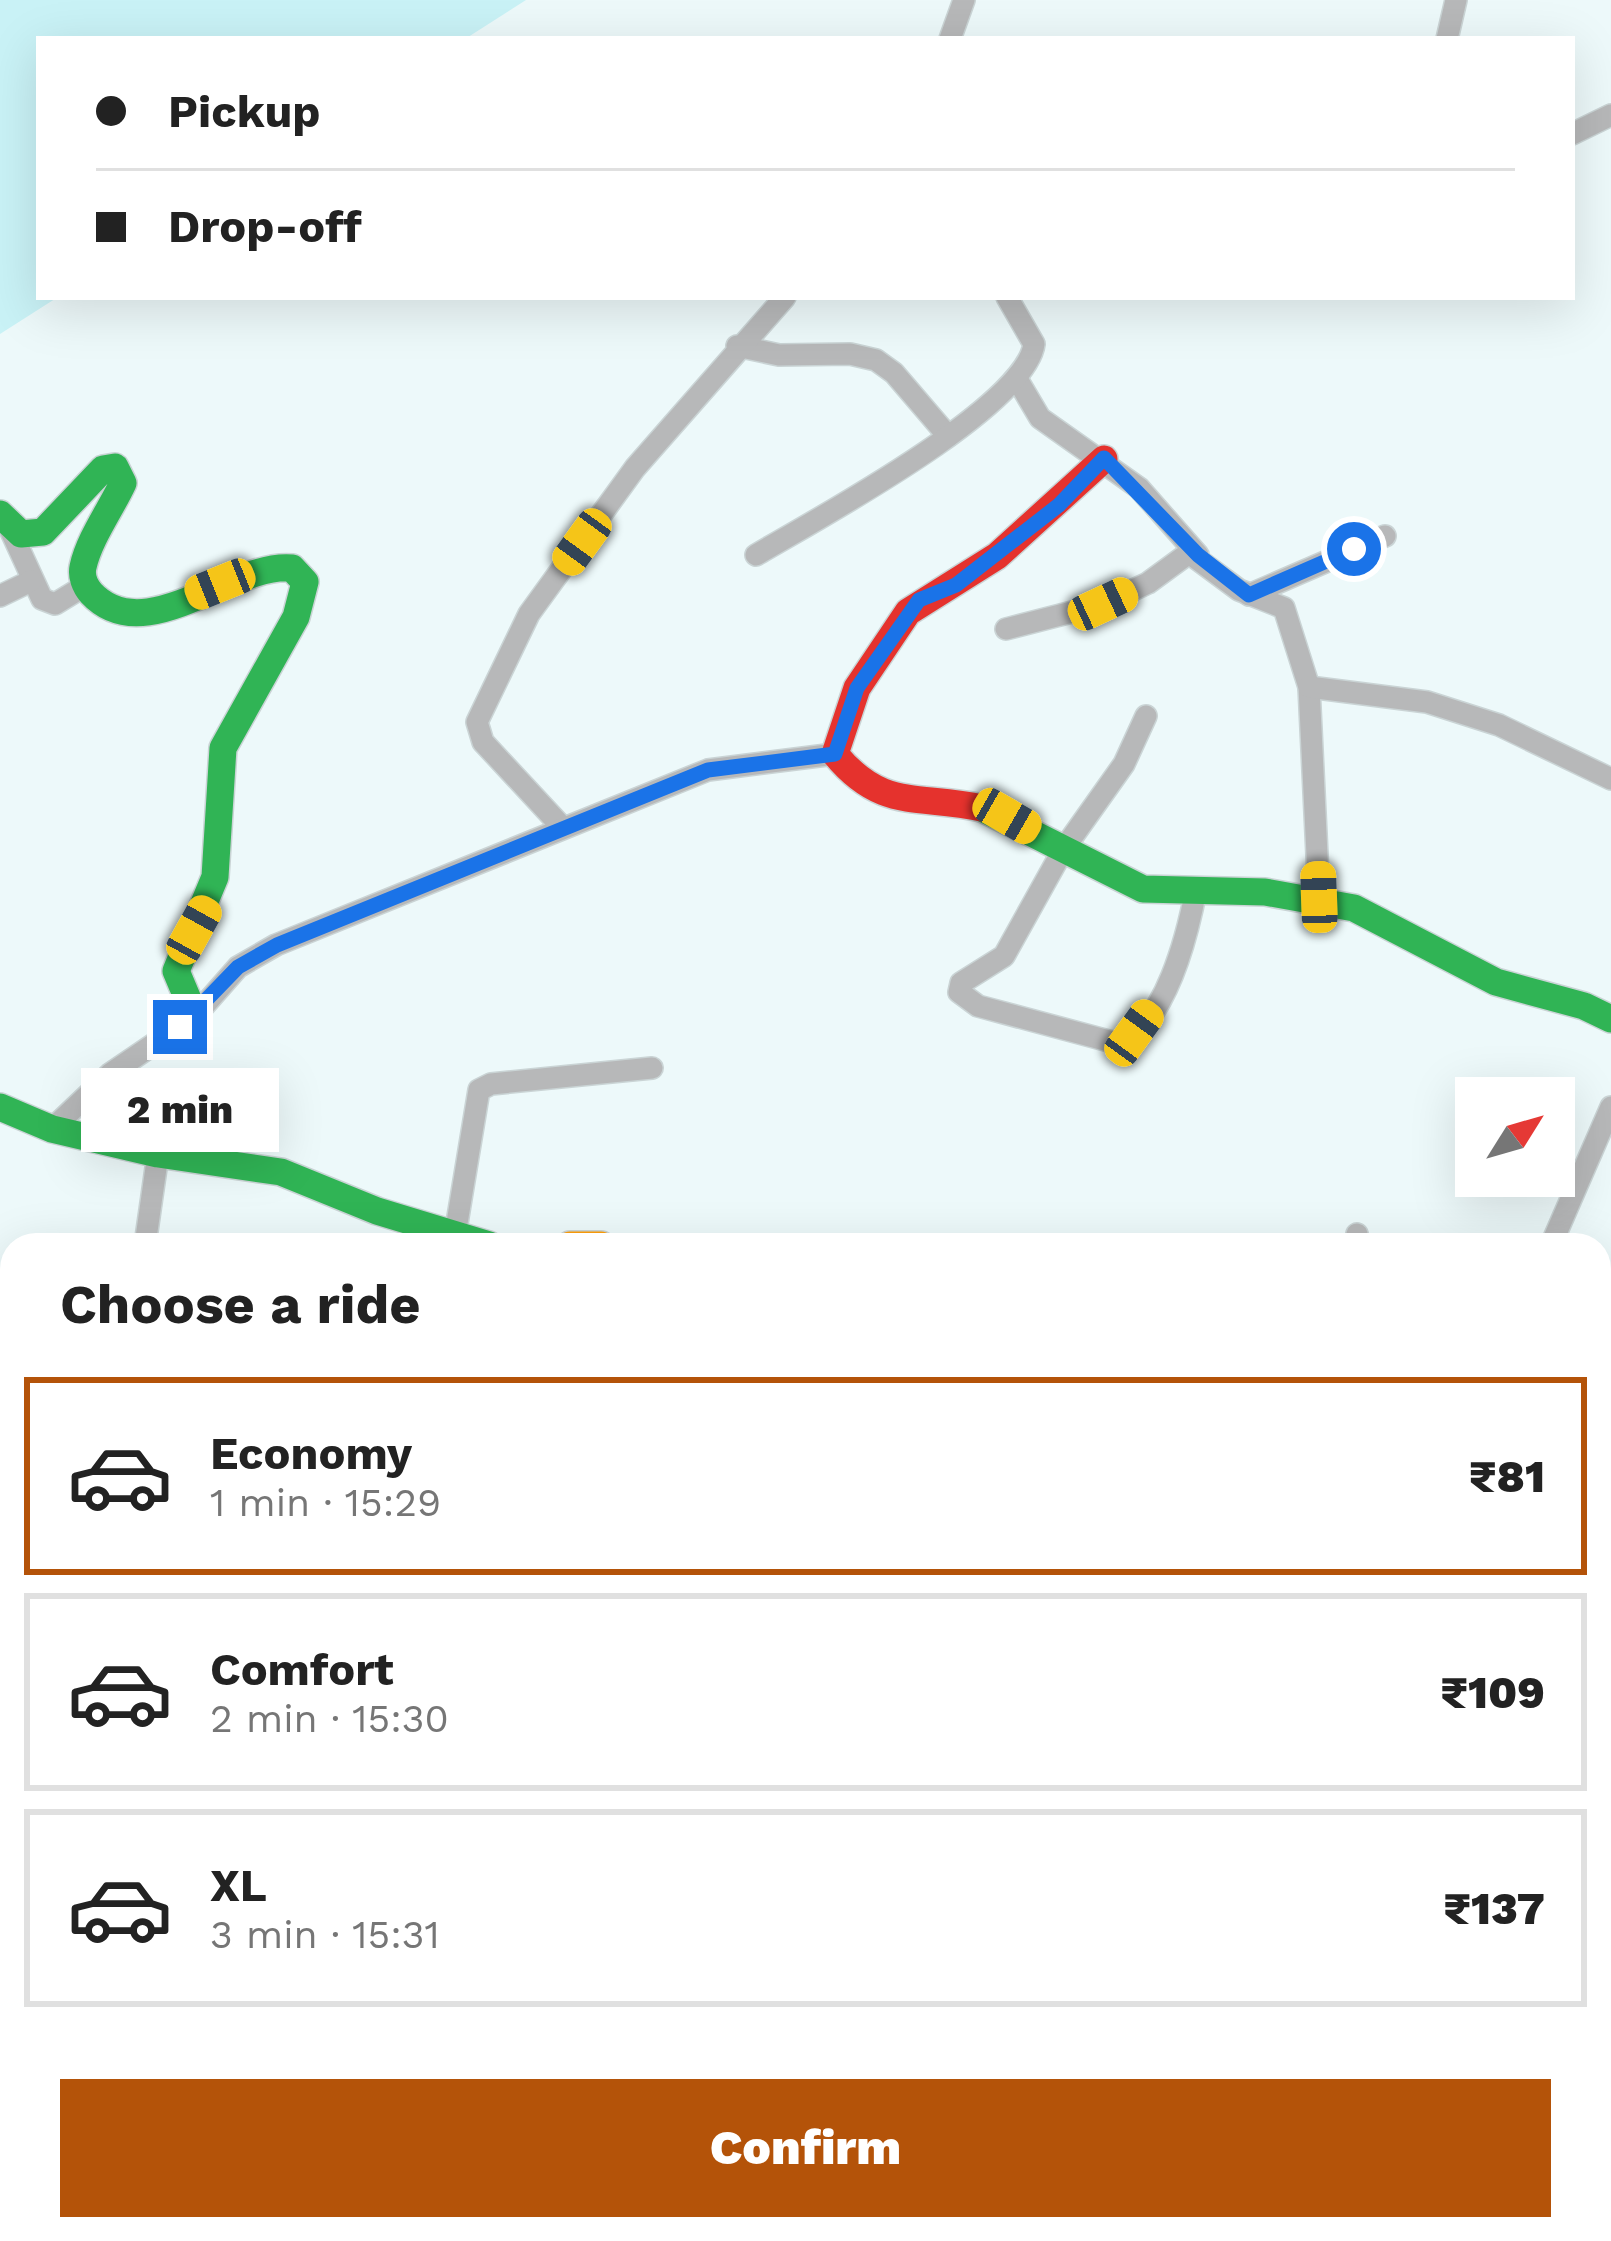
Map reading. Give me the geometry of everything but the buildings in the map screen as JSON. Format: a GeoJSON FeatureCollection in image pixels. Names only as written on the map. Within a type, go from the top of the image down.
{"type":"FeatureCollection","features":[{"type":"Feature","properties":{"kind":"street"},"geometry":{"type":"LineString","coordinates":[[951,36],[964,0]]}},
{"type":"Feature","properties":{"kind":"street"},"geometry":{"type":"LineString","coordinates":[[1448,36],[1456,0]]}},
{"type":"Feature","properties":{"kind":"street"},"geometry":{"type":"LineString","coordinates":[[1575,133],[1611,115]]}},
{"type":"Feature","properties":{"kind":"street"},"geometry":{"type":"LineString","coordinates":[[562,827],[483,742],[478,722],[529,614],[634,468],[782,300]]}},
{"type":"Feature","properties":{"kind":"street"},"geometry":{"type":"LineString","coordinates":[[756,555],[948,436],[1017,380],[1032,358],[1034,344],[1009,300]]}},
{"type":"Feature","properties":{"kind":"street"},"geometry":{"type":"LineString","coordinates":[[737,346],[779,356],[850,354],[876,360],[894,373],[948,436]]}},
{"type":"Feature","properties":{"kind":"street"},"geometry":{"type":"LineString","coordinates":[[1017,380],[1040,418],[1104,458],[1198,555],[1249,595],[1275,602],[1288,614],[1309,687],[1319,897]]}},
{"type":"Feature","properties":{"kind":"street"},"geometry":{"type":"LineString","coordinates":[[835,754],[857,688],[919,600],[956,585],[1059,505],[1104,458]]}},
{"type":"Feature","properties":{"kind":"street"},"geometry":{"type":"LineString","coordinates":[[4,519],[30,536],[43,532],[103,469],[120,469],[123,483],[83,567],[86,585],[106,605],[129,614],[168,608],[272,566],[292,568],[305,582],[294,617],[227,736],[219,768],[217,872],[208,905],[176,971],[195,1016]]}},
{"type":"Feature","properties":{"kind":"street"},"geometry":{"type":"LineString","coordinates":[[4,519],[42,599],[56,604],[86,585]]}},
{"type":"Feature","properties":{"kind":"street"},"geometry":{"type":"LineString","coordinates":[[1249,595],[1385,536]]}},
{"type":"Feature","properties":{"kind":"street"},"geometry":{"type":"LineString","coordinates":[[1006,629],[1103,604],[1148,583],[1181,557],[1198,555]]}},
{"type":"Feature","properties":{"kind":"street"},"geometry":{"type":"LineString","coordinates":[[0,596],[32,581]]}},
{"type":"Feature","properties":{"kind":"street"},"geometry":{"type":"LineString","coordinates":[[1309,687],[1427,702],[1499,725],[1611,779]]}},
{"type":"Feature","properties":{"kind":"street"},"geometry":{"type":"LineString","coordinates":[[1146,716],[1124,764],[1063,850],[1004,956],[961,983],[965,1000],[1109,1045],[1127,1041],[1166,990],[1188,934],[1196,890]]}},
{"type":"Feature","properties":{"kind":"street"},"geometry":{"type":"LineString","coordinates":[[52,1129],[110,1074],[195,1016],[238,967],[265,951],[708,770],[835,754]]}},
{"type":"Feature","properties":{"kind":"street"},"geometry":{"type":"LineString","coordinates":[[835,754],[874,791],[970,803],[1007,816],[1117,881],[1143,889],[1319,897],[1380,918],[1473,972],[1588,1007],[1611,1019]]}},
{"type":"Feature","properties":{"kind":"street"},"geometry":{"type":"LineString","coordinates":[[454,1233],[479,1090],[491,1084],[652,1068]]}},
{"type":"Feature","properties":{"kind":"street"},"geometry":{"type":"LineString","coordinates":[[0,1107],[52,1129],[158,1154],[281,1172],[449,1233]]}},
{"type":"Feature","properties":{"kind":"street"},"geometry":{"type":"LineString","coordinates":[[1556,1233],[1611,1107]]}},
{"type":"Feature","properties":{"kind":"street"},"geometry":{"type":"LineString","coordinates":[[147,1233],[158,1154]]}},
{"type":"Feature","properties":{"kind":"shaded area"},"geometry":{"type":"Polygon","coordinates":[[[0,0],[526,0],[470,36],[36,36],[36,300],[53,300],[0,334],[0,0]]]}},
{"type":"Feature","properties":{"kind":"traffic: fast"},"geometry":{"type":"LineString","coordinates":[[0,514],[21,534],[43,532],[103,469],[115,467],[123,483],[90,546],[83,570],[91,593],[113,608],[137,613],[163,609],[268,570],[292,568],[305,582],[296,617],[223,748],[215,877],[176,971],[195,1016]]}},
{"type":"Feature","properties":{"kind":"traffic: fast"},"geometry":{"type":"LineString","coordinates":[[982,808],[1143,889],[1265,892],[1354,908],[1496,982],[1584,1006],[1611,1019]]}},
{"type":"Feature","properties":{"kind":"traffic: fast"},"geometry":{"type":"LineString","coordinates":[[0,1107],[52,1129],[158,1154],[281,1172],[377,1211],[449,1233]]}},
{"type":"Feature","properties":{"kind":"traffic: jam"},"geometry":{"type":"LineString","coordinates":[[982,808],[902,797],[869,785],[852,772],[835,754],[857,688],[908,612],[997,556],[1104,459]]}},
{"type":"Feature","properties":{"kind":"route"},"geometry":{"type":"LineString","coordinates":[[180,1027],[238,967],[277,945],[627,799],[708,770],[835,754],[857,688],[908,612],[929,594],[956,585],[1059,505],[1104,458],[1139,488],[1198,555],[1249,595],[1354,549]]}}]}
